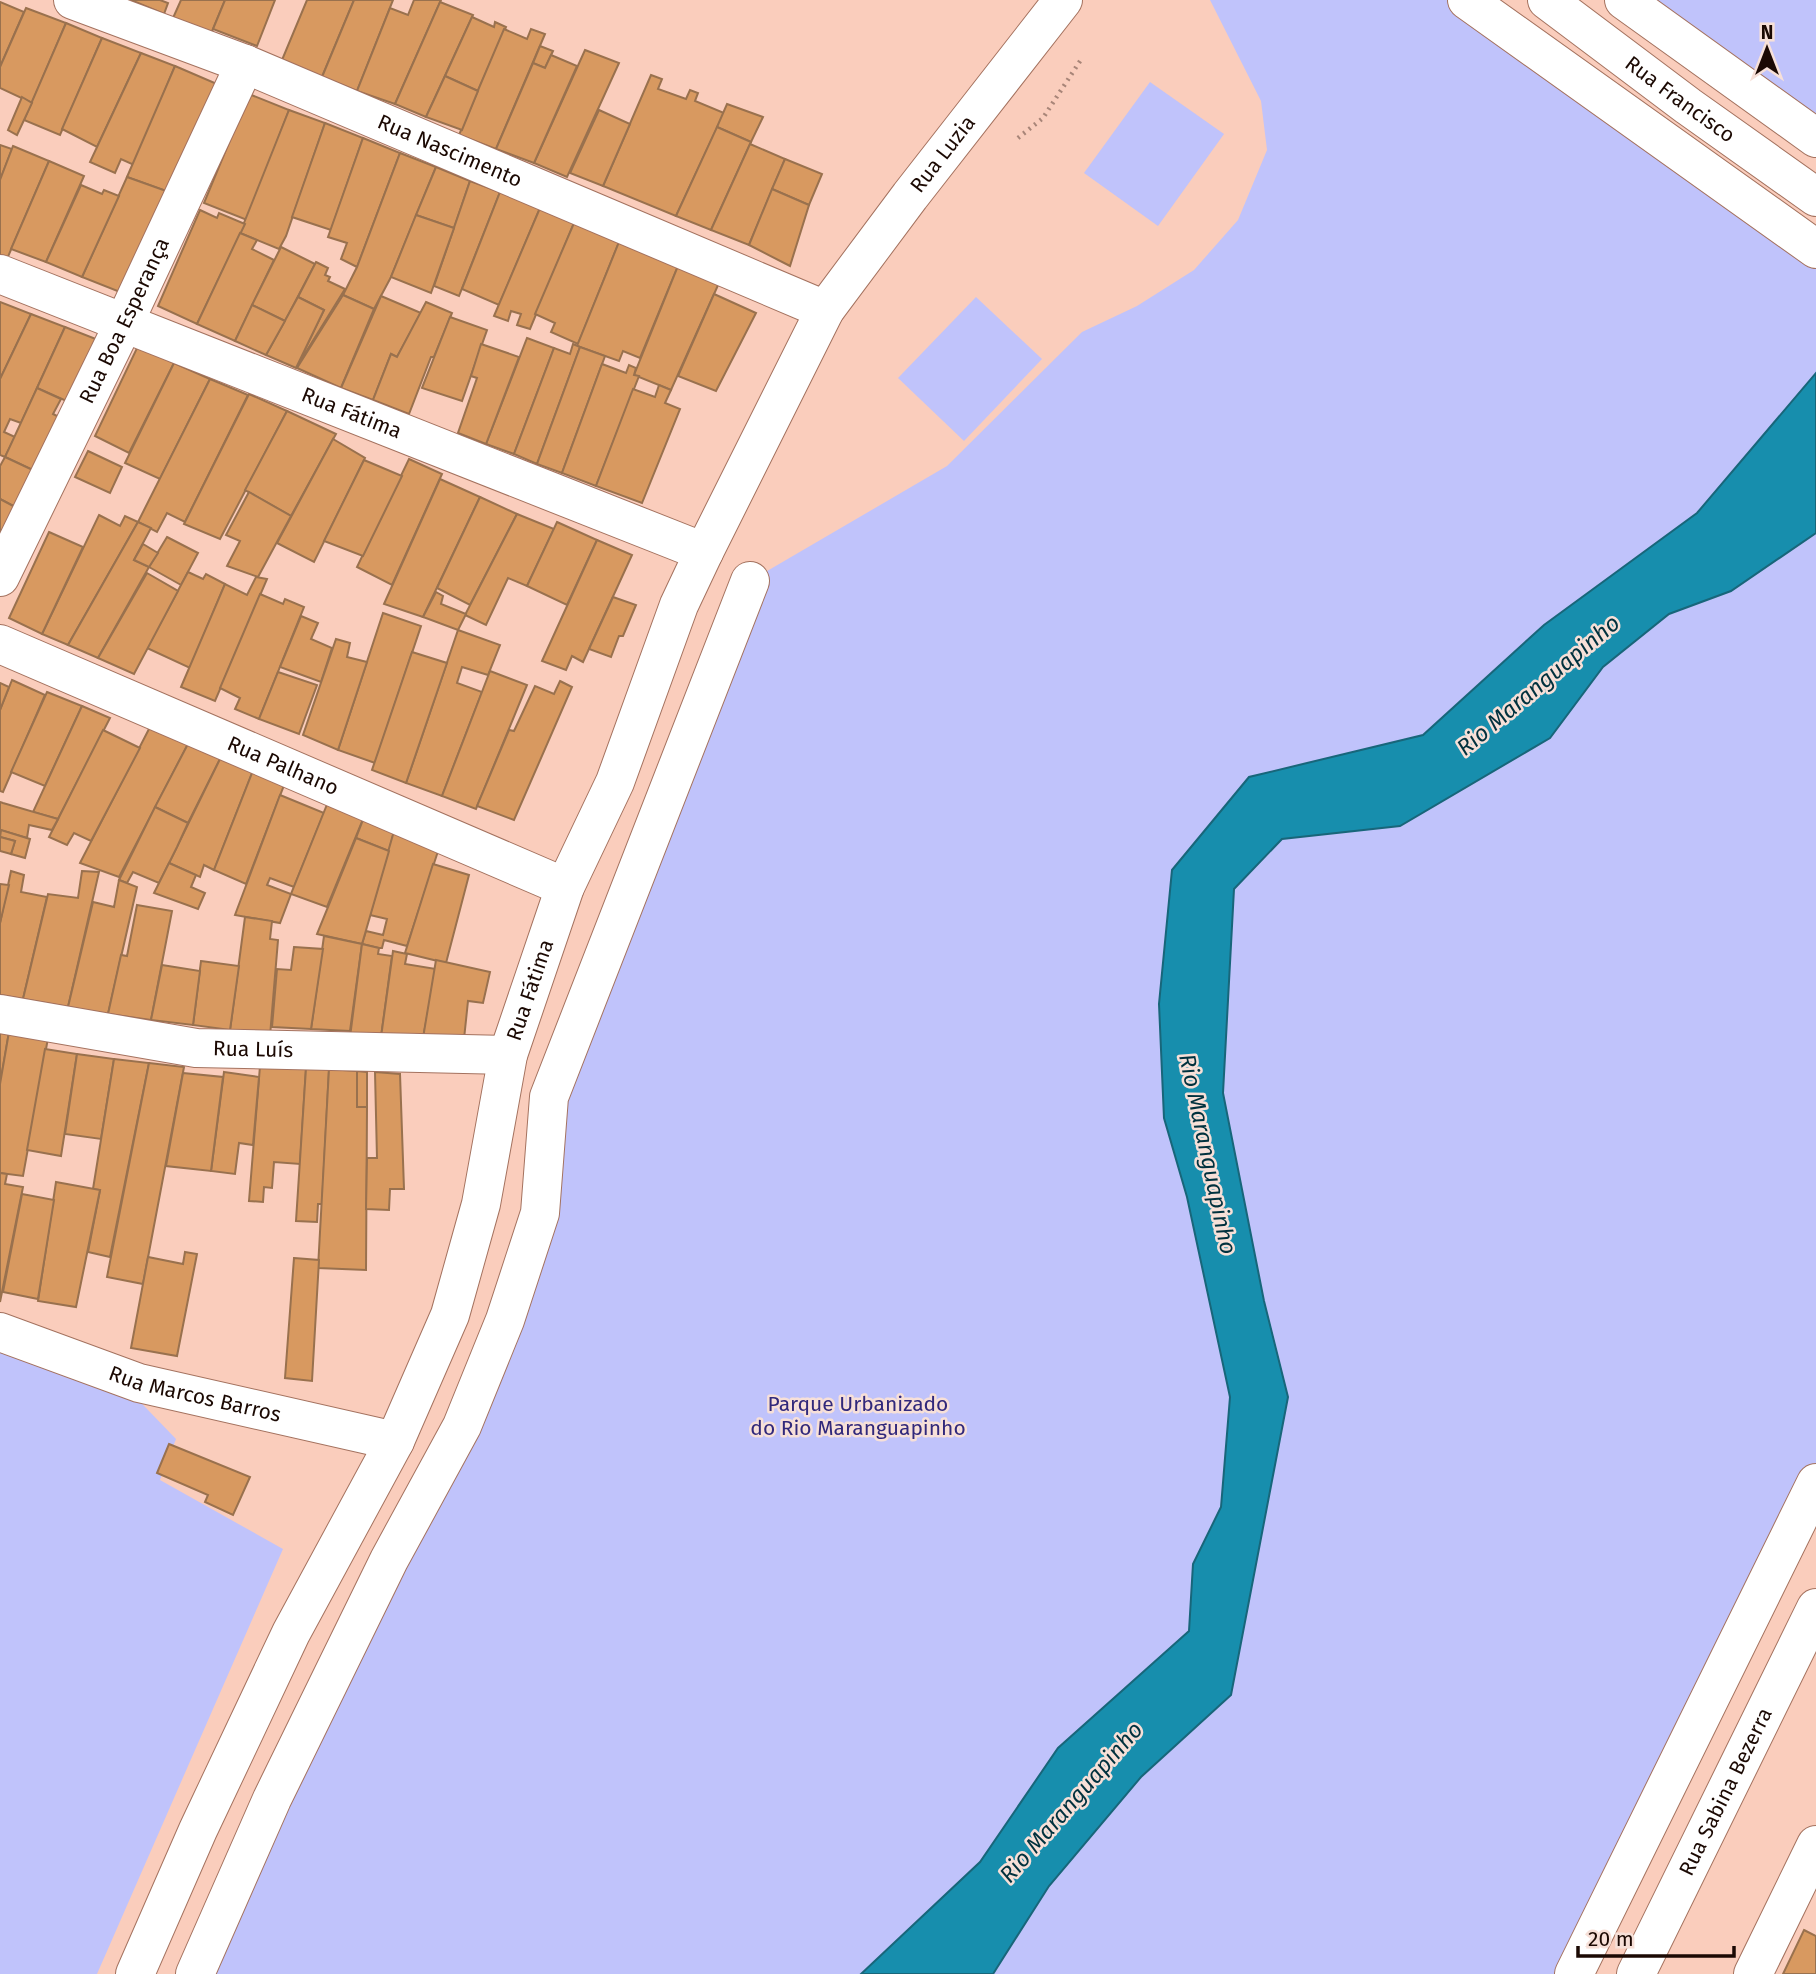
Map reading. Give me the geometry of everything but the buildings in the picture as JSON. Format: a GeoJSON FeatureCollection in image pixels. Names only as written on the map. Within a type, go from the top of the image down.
{"type":"FeatureCollection","features":[{"type":"Feature","properties":{"kind":"street","name":"Rua Nascimento"},"geometry":{"type":"LineString","coordinates":[[73,0],[246,64],[825,310]]}},
{"type":"Feature","properties":{"kind":"street","name":"Rua Luzia"},"geometry":{"type":"LineString","coordinates":[[825,310],[1063,0]]}},
{"type":"Feature","properties":{"kind":"street"},"geometry":{"type":"LineString","coordinates":[[1467,0],[1816,249]]}},
{"type":"Feature","properties":{"kind":"street","name":"Rua Francisco"},"geometry":{"type":"LineString","coordinates":[[1547,0],[1688,106],[1816,197]]}},
{"type":"Feature","properties":{"kind":"street"},"geometry":{"type":"LineString","coordinates":[[1624,0],[1816,138]]}},
{"type":"Feature","properties":{"kind":"street","name":"Rua Boa Esperança"},"geometry":{"type":"LineString","coordinates":[[0,577],[246,64]]}},
{"type":"Feature","properties":{"kind":"street","name":"Rua Fátima"},"geometry":{"type":"LineString","coordinates":[[0,274],[125,321],[704,552]]}},
{"type":"Feature","properties":{"kind":"street","name":"Rua Fátima"},"geometry":{"type":"LineString","coordinates":[[135,1974],[198,1830],[292,1633],[395,1441],[450,1315],[481,1204],[508,1055],[565,887],[615,782],[679,605],[825,310]]}},
{"type":"Feature","properties":{"kind":"street"},"geometry":{"type":"LineString","coordinates":[[195,1974],[272,1799],[377,1584],[462,1426],[500,1332],[540,1213],[549,1097],[750,581]]}},
{"type":"Feature","properties":{"kind":"street","name":"Rua Palhano"},"geometry":{"type":"LineString","coordinates":[[0,644],[565,887]]}},
{"type":"Feature","properties":{"kind":"street","name":"Rua Luís"},"geometry":{"type":"LineString","coordinates":[[0,1014],[196,1048],[508,1055]]}},
{"type":"Feature","properties":{"kind":"street","name":"Rua Marcos Barros"},"geometry":{"type":"LineString","coordinates":[[0,1332],[139,1383],[395,1441]]}},
{"type":"Feature","properties":{"kind":"street"},"geometry":{"type":"LineString","coordinates":[[1574,1974],[1816,1483]]}},
{"type":"Feature","properties":{"kind":"street","name":"Rua Sabina Bezerra"},"geometry":{"type":"LineString","coordinates":[[1636,1974],[1816,1608]]}},
{"type":"Feature","properties":{"kind":"street"},"geometry":{"type":"LineString","coordinates":[[1753,1974],[1816,1845]]}},
{"type":"Feature","properties":{"kind":"green space","name":"Parque Urbanizado do Rio Maranguapinho"},"geometry":{"type":"Polygon","coordinates":[[[1210,0],[1467,0],[1816,249],[1816,373],[1697,513],[1544,625],[1423,735],[1249,777],[1159,1004],[1164,1118],[1187,1197],[1230,1397],[1221,1507],[1193,1564],[1189,1632],[1058,1748],[980,1862],[861,1974],[195,1974],[505,1320],[549,1097],[750,581],[947,466],[1082,332],[1137,306],[1194,270],[1238,220],[1267,150],[1261,101],[1210,0]]]}},
{"type":"Feature","properties":{"kind":"green space"},"geometry":{"type":"Polygon","coordinates":[[[1624,0],[1816,0],[1816,138],[1624,0]]]}},
{"type":"Feature","properties":{"kind":"green space"},"geometry":{"type":"Polygon","coordinates":[[[1150,82],[1224,134],[1158,226],[1084,173],[1150,82]]]}},
{"type":"Feature","properties":{"kind":"green space"},"geometry":{"type":"Polygon","coordinates":[[[976,297],[1042,359],[964,441],[898,378],[976,297]]]}},
{"type":"Feature","properties":{"kind":"green space"},"geometry":{"type":"Polygon","coordinates":[[[1816,533],[1816,1483],[1574,1974],[993,1974],[1049,1886],[1141,1777],[1231,1695],[1288,1397],[1264,1301],[1223,1093],[1234,889],[1282,839],[1400,826],[1550,738],[1603,667],[1669,614],[1731,591],[1816,533]]]}},
{"type":"Feature","properties":{"kind":"green space"},"geometry":{"type":"Polygon","coordinates":[[[0,1339],[122,1383],[176,1439],[160,1480],[283,1549],[97,1974],[0,1974],[0,1339]]]}},
{"type":"Feature","properties":{"kind":"water","name":"Rio Maranguapinho"},"geometry":{"type":"Polygon","coordinates":[[[1816,373],[1816,533],[1731,591],[1669,614],[1603,667],[1550,738],[1400,826],[1282,839],[1234,889],[1223,1093],[1264,1301],[1288,1397],[1231,1695],[1141,1777],[1049,1886],[993,1974],[861,1974],[980,1862],[1058,1748],[1189,1631],[1193,1564],[1221,1507],[1230,1397],[1187,1197],[1164,1118],[1159,1004],[1172,870],[1249,777],[1423,735],[1544,625],[1697,513],[1816,373]]]}}]}
